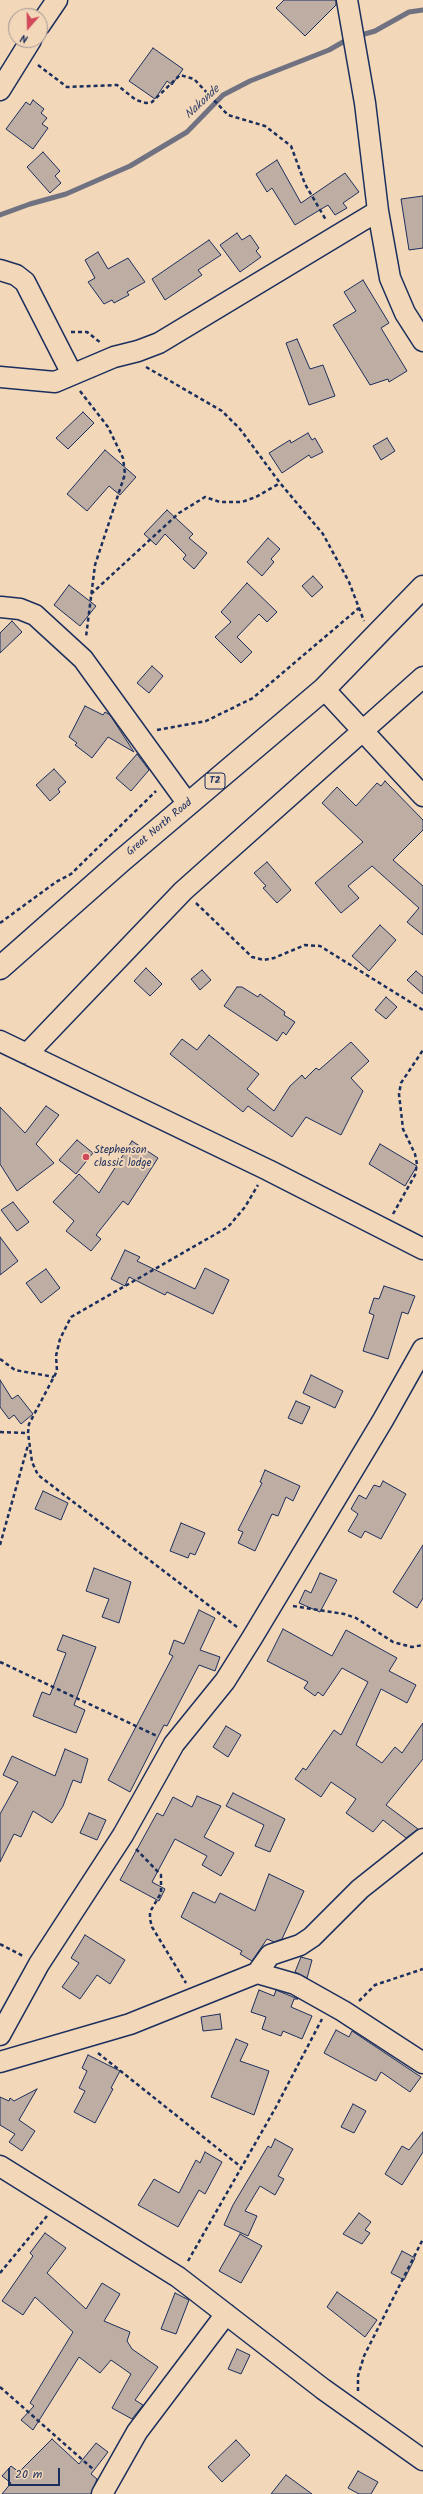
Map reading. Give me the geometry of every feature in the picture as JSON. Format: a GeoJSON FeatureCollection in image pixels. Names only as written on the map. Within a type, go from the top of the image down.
{"type":"FeatureCollection","features":[{"type":"Feature","properties":{"kind":"highway","name":"Great North Road"},"geometry":{"type":"LineString","coordinates":[[0,968],[188,804],[324,689],[423,587]]}},
{"type":"Feature","properties":{"kind":"street"},"geometry":{"type":"LineString","coordinates":[[48,13],[57,0]]}},
{"type":"Feature","properties":{"kind":"street"},"geometry":{"type":"LineString","coordinates":[[347,0],[365,103],[378,211],[390,278],[420,327]]}},
{"type":"Feature","properties":{"kind":"street"},"geometry":{"type":"LineString","coordinates":[[0,90],[26,48]]}},
{"type":"Feature","properties":{"kind":"street"},"geometry":{"type":"LineString","coordinates":[[0,377],[47,383],[55,382],[119,356],[159,343],[378,211]]}},
{"type":"Feature","properties":{"kind":"street"},"geometry":{"type":"LineString","coordinates":[[0,270],[16,275],[25,282],[70,375]]}},
{"type":"Feature","properties":{"kind":"street"},"geometry":{"type":"LineString","coordinates":[[1,607],[20,609],[35,615],[83,659],[188,804]]}},
{"type":"Feature","properties":{"kind":"street"},"geometry":{"type":"LineString","coordinates":[[27,1054],[183,891],[423,677]]}},
{"type":"Feature","properties":{"kind":"street"},"geometry":{"type":"LineString","coordinates":[[324,689],[423,796]]}},
{"type":"Feature","properties":{"kind":"street"},"geometry":{"type":"LineString","coordinates":[[0,1041],[268,1170],[383,1230],[423,1249]]}},
{"type":"Feature","properties":{"kind":"street"},"geometry":{"type":"LineString","coordinates":[[0,2035],[39,1964],[123,1835],[174,1744],[225,1681],[273,1604],[384,1420],[423,1349]]}},
{"type":"Feature","properties":{"kind":"street"},"geometry":{"type":"LineString","coordinates":[[0,2062],[130,2024],[257,1973],[270,1955],[300,1945],[312,1937],[360,1889],[423,1839]]}},
{"type":"Feature","properties":{"kind":"street"},"geometry":{"type":"LineString","coordinates":[[257,1973],[295,1984],[349,2014],[423,2063]]}},
{"type":"Feature","properties":{"kind":"street"},"geometry":{"type":"LineString","coordinates":[[0,2166],[178,2277],[357,2413],[423,2460]]}},
{"type":"Feature","properties":{"kind":"street"},"geometry":{"type":"LineString","coordinates":[[105,2488],[137,2432],[226,2314]]}},
{"type":"Feature","properties":{"kind":"path"},"geometry":{"type":"LineString","coordinates":[[29,48],[61,85],[72,88],[117,86],[136,100],[146,103],[152,102],[180,75],[194,79],[228,115],[265,126],[291,146],[305,184],[336,236]]}},
{"type":"Feature","properties":{"kind":"path"},"geometry":{"type":"LineString","coordinates":[[48,329],[67,332],[87,332],[119,356],[222,411],[240,429],[280,483],[323,534],[349,582],[372,640]]}},
{"type":"Feature","properties":{"kind":"path"},"geometry":{"type":"LineString","coordinates":[[70,375],[108,427],[124,458],[125,474],[95,565],[83,659]]}},
{"type":"Feature","properties":{"kind":"path"},"geometry":{"type":"LineString","coordinates":[[91,594],[179,514],[204,497],[220,502],[242,502],[256,498],[280,483]]}},
{"type":"Feature","properties":{"kind":"path"},"geometry":{"type":"LineString","coordinates":[[137,733],[206,722],[226,713],[269,686],[359,608]]}},
{"type":"Feature","properties":{"kind":"path"},"geometry":{"type":"LineString","coordinates":[[0,923],[56,882],[71,874],[170,778]]}},
{"type":"Feature","properties":{"kind":"path"},"geometry":{"type":"LineString","coordinates":[[183,891],[252,957],[264,960],[274,958],[305,945],[320,946],[423,1010]]}},
{"type":"Feature","properties":{"kind":"path"},"geometry":{"type":"LineString","coordinates":[[383,1230],[416,1171],[415,1154],[403,1129],[399,1094],[401,1083],[423,1050]]}},
{"type":"Feature","properties":{"kind":"path"},"geometry":{"type":"LineString","coordinates":[[252,1638],[38,1475],[32,1462],[28,1445],[28,1433],[29,1424],[54,1377],[60,1339],[71,1317],[228,1227],[245,1207],[268,1170]]}},
{"type":"Feature","properties":{"kind":"path"},"geometry":{"type":"LineString","coordinates":[[0,1359],[15,1370],[54,1377]]}},
{"type":"Feature","properties":{"kind":"path"},"geometry":{"type":"LineString","coordinates":[[0,1432],[28,1433]]}},
{"type":"Feature","properties":{"kind":"path"},"geometry":{"type":"LineString","coordinates":[[0,1545],[28,1445]]}},
{"type":"Feature","properties":{"kind":"path"},"geometry":{"type":"LineString","coordinates":[[273,1604],[344,1614],[356,1618],[394,1642],[412,1647],[423,1645]]}},
{"type":"Feature","properties":{"kind":"path"},"geometry":{"type":"LineString","coordinates":[[0,1662],[174,1744]]}},
{"type":"Feature","properties":{"kind":"path"},"geometry":{"type":"LineString","coordinates":[[123,1835],[161,1876],[161,1893],[150,1912],[152,1927],[195,1997]]}},
{"type":"Feature","properties":{"kind":"path"},"geometry":{"type":"LineString","coordinates":[[0,1944],[39,1964]]}},
{"type":"Feature","properties":{"kind":"path"},"geometry":{"type":"LineString","coordinates":[[349,2014],[375,1985],[423,1969]]}},
{"type":"Feature","properties":{"kind":"path"},"geometry":{"type":"LineString","coordinates":[[178,2277],[276,2107],[330,2003]]}},
{"type":"Feature","properties":{"kind":"path"},"geometry":{"type":"LineString","coordinates":[[89,2036],[99,2054],[242,2167]]}},
{"type":"Feature","properties":{"kind":"path"},"geometry":{"type":"LineString","coordinates":[[0,2273],[59,2202]]}},
{"type":"Feature","properties":{"kind":"path"},"geometry":{"type":"LineString","coordinates":[[357,2413],[358,2376],[364,2356],[423,2239]]}},
{"type":"Feature","properties":{"kind":"path"},"geometry":{"type":"LineString","coordinates":[[0,2387],[105,2488]]}},
{"type":"Feature","properties":{"kind":"building"},"geometry":{"type":"Polygon","coordinates":[[[284,0],[336,0],[336,5],[305,36],[276,8],[284,0]]]}},
{"type":"Feature","properties":{"kind":"building"},"geometry":{"type":"Polygon","coordinates":[[[153,48],[183,69],[172,85],[167,81],[155,99],[129,81],[153,48]]]}},
{"type":"Feature","properties":{"kind":"building"},"geometry":{"type":"Polygon","coordinates":[[[33,100],[44,109],[41,113],[47,118],[42,124],[48,128],[33,149],[6,129],[26,102],[30,105],[33,100]]]}},
{"type":"Feature","properties":{"kind":"building"},"geometry":{"type":"Polygon","coordinates":[[[43,152],[60,171],[55,176],[61,183],[50,193],[27,167],[43,152]]]}},
{"type":"Feature","properties":{"kind":"building"},"geometry":{"type":"Polygon","coordinates":[[[277,160],[301,203],[345,173],[359,192],[343,203],[347,208],[335,215],[328,205],[295,225],[272,188],[267,192],[256,174],[277,160]]]}},
{"type":"Feature","properties":{"kind":"building"},"geometry":{"type":"Polygon","coordinates":[[[423,196],[423,248],[409,250],[401,199],[423,196]]]}},
{"type":"Feature","properties":{"kind":"building"},"geometry":{"type":"Polygon","coordinates":[[[237,233],[242,240],[250,235],[259,248],[256,251],[261,257],[240,272],[220,245],[237,233]]]}},
{"type":"Feature","properties":{"kind":"building"},"geometry":{"type":"Polygon","coordinates":[[[209,240],[221,255],[198,270],[202,275],[165,300],[152,279],[209,240]]]}},
{"type":"Feature","properties":{"kind":"building"},"geometry":{"type":"Polygon","coordinates":[[[98,252],[108,269],[128,258],[145,282],[127,292],[129,295],[114,303],[112,300],[104,304],[88,282],[95,278],[85,260],[98,252]]]}},
{"type":"Feature","properties":{"kind":"building"},"geometry":{"type":"Polygon","coordinates":[[[363,280],[389,323],[381,328],[407,371],[389,382],[388,379],[370,385],[333,325],[356,311],[344,292],[363,280]]]}},
{"type":"Feature","properties":{"kind":"building"},"geometry":{"type":"Polygon","coordinates":[[[297,339],[310,369],[323,365],[335,396],[309,405],[286,343],[297,339]]]}},
{"type":"Feature","properties":{"kind":"building"},"geometry":{"type":"Polygon","coordinates":[[[83,412],[94,423],[68,449],[56,438],[83,412]]]}},
{"type":"Feature","properties":{"kind":"building"},"geometry":{"type":"Polygon","coordinates":[[[308,433],[312,440],[315,438],[323,452],[311,458],[309,455],[282,473],[269,453],[290,440],[291,443],[308,433]]]}},
{"type":"Feature","properties":{"kind":"building"},"geometry":{"type":"Polygon","coordinates":[[[387,438],[395,451],[381,460],[373,446],[387,438]]]}},
{"type":"Feature","properties":{"kind":"building"},"geometry":{"type":"Polygon","coordinates":[[[105,450],[136,477],[120,495],[109,486],[87,511],[67,494],[105,450]]]}},
{"type":"Feature","properties":{"kind":"building"},"geometry":{"type":"Polygon","coordinates":[[[167,510],[193,534],[189,538],[207,553],[194,569],[183,559],[186,555],[165,534],[156,545],[144,534],[167,510]]]}},
{"type":"Feature","properties":{"kind":"building"},"geometry":{"type":"Polygon","coordinates":[[[268,538],[280,549],[271,559],[274,562],[262,576],[247,562],[268,538]]]}},
{"type":"Feature","properties":{"kind":"building"},"geometry":{"type":"Polygon","coordinates":[[[313,576],[323,587],[312,597],[302,586],[313,576]]]}},
{"type":"Feature","properties":{"kind":"building"},"geometry":{"type":"Polygon","coordinates":[[[247,583],[277,612],[267,622],[259,614],[237,637],[252,652],[241,663],[215,637],[231,622],[221,612],[247,583]]]}},
{"type":"Feature","properties":{"kind":"building"},"geometry":{"type":"Polygon","coordinates":[[[69,585],[96,606],[80,626],[54,605],[69,585]]]}},
{"type":"Feature","properties":{"kind":"building"},"geometry":{"type":"Polygon","coordinates":[[[12,621],[22,632],[0,653],[0,633],[12,621]]]}},
{"type":"Feature","properties":{"kind":"building"},"geometry":{"type":"Polygon","coordinates":[[[152,666],[163,676],[149,693],[137,683],[152,666]]]}},
{"type":"Feature","properties":{"kind":"building"},"geometry":{"type":"Polygon","coordinates":[[[85,706],[103,715],[105,712],[110,715],[134,752],[108,737],[92,758],[75,745],[77,743],[69,737],[85,706]]]}},
{"type":"Feature","properties":{"kind":"building"},"geometry":{"type":"Polygon","coordinates":[[[137,754],[149,770],[131,791],[116,778],[137,754]]]}},
{"type":"Feature","properties":{"kind":"building"},"geometry":{"type":"Polygon","coordinates":[[[54,769],[66,782],[58,789],[60,792],[50,801],[36,785],[54,769]]]}},
{"type":"Feature","properties":{"kind":"building"},"geometry":{"type":"Polygon","coordinates":[[[385,781],[423,820],[423,830],[393,860],[423,886],[423,935],[407,922],[419,908],[372,866],[348,886],[359,898],[341,913],[315,883],[363,842],[322,803],[337,787],[356,806],[377,783],[381,786],[385,781]]]}},
{"type":"Feature","properties":{"kind":"building"},"geometry":{"type":"Polygon","coordinates":[[[267,862],[291,890],[277,903],[263,888],[266,886],[254,873],[267,862]]]}},
{"type":"Feature","properties":{"kind":"building"},"geometry":{"type":"Polygon","coordinates":[[[380,925],[396,940],[369,971],[352,956],[380,925]]]}},
{"type":"Feature","properties":{"kind":"building"},"geometry":{"type":"Polygon","coordinates":[[[146,968],[162,984],[150,996],[134,981],[146,968]]]}},
{"type":"Feature","properties":{"kind":"building"},"geometry":{"type":"Polygon","coordinates":[[[202,970],[211,980],[200,990],[191,979],[202,970]]]}},
{"type":"Feature","properties":{"kind":"building"},"geometry":{"type":"Polygon","coordinates":[[[416,971],[423,977],[423,994],[407,980],[416,971]]]}},
{"type":"Feature","properties":{"kind":"building"},"geometry":{"type":"Polygon","coordinates":[[[237,987],[242,987],[258,997],[260,994],[285,1012],[284,1015],[295,1022],[286,1035],[283,1032],[277,1041],[224,1006],[237,987]]]}},
{"type":"Feature","properties":{"kind":"building"},"geometry":{"type":"Polygon","coordinates":[[[386,997],[397,1007],[386,1019],[375,1010],[386,997]]]}},
{"type":"Feature","properties":{"kind":"building"},"geometry":{"type":"Polygon","coordinates":[[[209,1035],[259,1074],[247,1089],[274,1111],[290,1086],[302,1075],[305,1079],[316,1068],[319,1070],[351,1042],[369,1061],[351,1078],[363,1091],[341,1135],[306,1117],[292,1137],[248,1106],[243,1112],[170,1054],[182,1039],[197,1050],[209,1035]]]}},
{"type":"Feature","properties":{"kind":"building"},"geometry":{"type":"Polygon","coordinates":[[[46,1106],[59,1115],[36,1144],[54,1163],[17,1191],[0,1164],[0,1107],[25,1133],[46,1106]]]}},
{"type":"Feature","properties":{"kind":"building"},"geometry":{"type":"Polygon","coordinates":[[[77,1140],[93,1153],[76,1174],[59,1160],[77,1140]]]}},
{"type":"Feature","properties":{"kind":"building"},"geometry":{"type":"Polygon","coordinates":[[[132,1141],[158,1158],[128,1205],[123,1201],[96,1235],[101,1239],[91,1251],[66,1231],[74,1221],[53,1202],[79,1174],[99,1193],[132,1141]]]}},
{"type":"Feature","properties":{"kind":"building"},"geometry":{"type":"Polygon","coordinates":[[[380,1144],[417,1166],[405,1186],[369,1164],[380,1144]]]}},
{"type":"Feature","properties":{"kind":"building"},"geometry":{"type":"Polygon","coordinates":[[[13,1202],[29,1222],[17,1231],[1,1210],[13,1202]]]}},
{"type":"Feature","properties":{"kind":"building"},"geometry":{"type":"Polygon","coordinates":[[[0,1237],[18,1261],[0,1275],[0,1237]]]}},
{"type":"Feature","properties":{"kind":"building"},"geometry":{"type":"Polygon","coordinates":[[[125,1250],[140,1257],[137,1261],[195,1289],[205,1268],[229,1280],[213,1314],[167,1292],[165,1295],[129,1277],[125,1286],[111,1279],[125,1250]]]}},
{"type":"Feature","properties":{"kind":"building"},"geometry":{"type":"Polygon","coordinates":[[[46,1269],[60,1288],[41,1303],[26,1283],[46,1269]]]}},
{"type":"Feature","properties":{"kind":"building"},"geometry":{"type":"Polygon","coordinates":[[[384,1286],[415,1296],[408,1314],[402,1312],[388,1359],[363,1351],[374,1315],[369,1313],[374,1298],[379,1299],[384,1286]]]}},
{"type":"Feature","properties":{"kind":"building"},"geometry":{"type":"Polygon","coordinates":[[[311,1375],[343,1391],[335,1408],[303,1393],[311,1375]]]}},
{"type":"Feature","properties":{"kind":"building"},"geometry":{"type":"Polygon","coordinates":[[[0,1380],[12,1399],[18,1395],[33,1414],[21,1424],[14,1415],[9,1419],[0,1407],[0,1380]]]}},
{"type":"Feature","properties":{"kind":"building"},"geometry":{"type":"Polygon","coordinates":[[[296,1401],[310,1407],[302,1424],[288,1418],[296,1401]]]}},
{"type":"Feature","properties":{"kind":"building"},"geometry":{"type":"Polygon","coordinates":[[[265,1470],[300,1486],[293,1501],[286,1497],[278,1516],[272,1514],[255,1551],[238,1543],[243,1532],[238,1530],[262,1483],[260,1482],[265,1470]]]}},
{"type":"Feature","properties":{"kind":"building"},"geometry":{"type":"Polygon","coordinates":[[[383,1481],[406,1494],[381,1539],[365,1531],[361,1538],[348,1531],[358,1514],[351,1509],[359,1495],[366,1499],[374,1485],[380,1487],[383,1481]]]}},
{"type":"Feature","properties":{"kind":"building"},"geometry":{"type":"Polygon","coordinates":[[[43,1491],[68,1503],[61,1520],[35,1509],[43,1491]]]}},
{"type":"Feature","properties":{"kind":"building"},"geometry":{"type":"Polygon","coordinates":[[[181,1523],[205,1533],[195,1555],[190,1553],[188,1558],[170,1551],[181,1523]]]}},
{"type":"Feature","properties":{"kind":"building"},"geometry":{"type":"Polygon","coordinates":[[[423,1545],[423,1598],[417,1608],[393,1592],[423,1545]]]}},
{"type":"Feature","properties":{"kind":"building"},"geometry":{"type":"Polygon","coordinates":[[[94,1568],[131,1582],[119,1623],[102,1617],[109,1599],[86,1591],[94,1568]]]}},
{"type":"Feature","properties":{"kind":"building"},"geometry":{"type":"Polygon","coordinates":[[[320,1573],[337,1580],[320,1612],[299,1603],[305,1590],[311,1593],[320,1573]]]}},
{"type":"Feature","properties":{"kind":"building"},"geometry":{"type":"Polygon","coordinates":[[[199,1610],[215,1618],[200,1650],[220,1657],[215,1671],[199,1665],[167,1726],[164,1725],[130,1792],[108,1780],[173,1656],[169,1654],[174,1640],[184,1644],[199,1610]]]}},
{"type":"Feature","properties":{"kind":"building"},"geometry":{"type":"Polygon","coordinates":[[[283,1629],[332,1656],[346,1630],[397,1658],[389,1671],[416,1685],[407,1703],[381,1689],[356,1745],[382,1763],[395,1747],[402,1753],[423,1723],[423,1759],[386,1805],[418,1829],[406,1838],[383,1820],[373,1832],[346,1813],[356,1799],[331,1782],[321,1797],[295,1779],[303,1768],[306,1770],[334,1730],[341,1735],[368,1682],[342,1668],[323,1696],[318,1692],[315,1696],[304,1688],[308,1682],[267,1661],[283,1629]]]}},
{"type":"Feature","properties":{"kind":"building"},"geometry":{"type":"Polygon","coordinates":[[[63,1635],[96,1647],[74,1705],[85,1710],[76,1733],[33,1716],[42,1692],[50,1695],[66,1653],[57,1650],[63,1635]]]}},
{"type":"Feature","properties":{"kind":"building"},"geometry":{"type":"Polygon","coordinates":[[[226,1726],[241,1735],[228,1757],[213,1747],[226,1726]]]}},
{"type":"Feature","properties":{"kind":"building"},"geometry":{"type":"Polygon","coordinates":[[[65,1749],[88,1759],[81,1783],[73,1780],[63,1806],[52,1823],[33,1811],[21,1837],[14,1834],[0,1862],[0,1814],[18,1782],[3,1775],[12,1756],[55,1776],[65,1749]]]}},
{"type":"Feature","properties":{"kind":"building"},"geometry":{"type":"Polygon","coordinates":[[[233,1793],[285,1819],[270,1852],[255,1846],[264,1825],[226,1806],[233,1793]]]}},
{"type":"Feature","properties":{"kind":"building"},"geometry":{"type":"Polygon","coordinates":[[[197,1796],[221,1806],[204,1837],[234,1853],[221,1876],[202,1865],[207,1856],[175,1839],[152,1882],[165,1889],[159,1901],[120,1880],[157,1813],[163,1816],[173,1797],[192,1807],[197,1796]]]}},
{"type":"Feature","properties":{"kind":"building"},"geometry":{"type":"Polygon","coordinates":[[[89,1813],[106,1820],[97,1840],[80,1833],[89,1813]]]}},
{"type":"Feature","properties":{"kind":"building"},"geometry":{"type":"Polygon","coordinates":[[[269,1874],[304,1891],[282,1939],[274,1942],[267,1939],[252,1961],[240,1954],[242,1951],[181,1917],[193,1892],[215,1903],[220,1893],[255,1911],[269,1874]]]}},
{"type":"Feature","properties":{"kind":"building"},"geometry":{"type":"Polygon","coordinates":[[[85,1935],[125,1960],[110,1984],[97,1975],[80,1999],[62,1987],[79,1963],[71,1958],[85,1935]]]}},
{"type":"Feature","properties":{"kind":"building"},"geometry":{"type":"Polygon","coordinates":[[[301,1957],[312,1960],[307,1978],[295,1972],[301,1957]]]}},
{"type":"Feature","properties":{"kind":"building"},"geometry":{"type":"Polygon","coordinates":[[[259,1990],[274,1996],[276,1990],[298,1999],[294,1999],[291,2007],[312,2016],[302,2039],[283,2031],[281,2036],[262,2029],[266,2017],[251,2012],[259,1990]]]}},
{"type":"Feature","properties":{"kind":"building"},"geometry":{"type":"Polygon","coordinates":[[[220,2014],[222,2029],[203,2031],[201,2017],[220,2014]]]}},
{"type":"Feature","properties":{"kind":"building"},"geometry":{"type":"Polygon","coordinates":[[[336,2030],[349,2037],[352,2031],[421,2077],[410,2092],[381,2072],[376,2081],[324,2053],[336,2030]]]}},
{"type":"Feature","properties":{"kind":"building"},"geometry":{"type":"Polygon","coordinates":[[[236,2039],[248,2044],[240,2061],[269,2071],[254,2115],[211,2097],[236,2039]]]}},
{"type":"Feature","properties":{"kind":"building"},"geometry":{"type":"Polygon","coordinates":[[[88,2055],[120,2071],[111,2088],[113,2089],[95,2123],[74,2112],[85,2091],[79,2088],[87,2071],[82,2068],[88,2055]]]}},
{"type":"Feature","properties":{"kind":"building"},"geometry":{"type":"Polygon","coordinates":[[[37,2089],[19,2120],[35,2131],[22,2151],[9,2142],[15,2134],[0,2125],[0,2097],[9,2101],[10,2098],[14,2101],[37,2089]]]}},
{"type":"Feature","properties":{"kind":"building"},"geometry":{"type":"Polygon","coordinates":[[[353,2104],[366,2111],[354,2133],[341,2127],[353,2104]]]}},
{"type":"Feature","properties":{"kind":"building"},"geometry":{"type":"Polygon","coordinates":[[[423,2132],[423,2152],[402,2185],[385,2174],[402,2146],[409,2150],[423,2132]]]}},
{"type":"Feature","properties":{"kind":"building"},"geometry":{"type":"Polygon","coordinates":[[[275,2139],[293,2149],[278,2176],[284,2179],[275,2195],[260,2186],[245,2211],[257,2216],[248,2236],[224,2225],[233,2205],[268,2146],[271,2148],[275,2139]]]}},
{"type":"Feature","properties":{"kind":"building"},"geometry":{"type":"Polygon","coordinates":[[[205,2152],[222,2162],[205,2194],[199,2190],[178,2227],[138,2205],[154,2179],[179,2193],[196,2160],[200,2163],[205,2152]]]}},
{"type":"Feature","properties":{"kind":"building"},"geometry":{"type":"Polygon","coordinates":[[[359,2213],[371,2222],[365,2230],[370,2233],[362,2244],[343,2234],[359,2213]]]}},
{"type":"Feature","properties":{"kind":"building"},"geometry":{"type":"Polygon","coordinates":[[[45,2233],[66,2248],[47,2273],[86,2309],[102,2283],[120,2294],[104,2321],[130,2332],[127,2341],[132,2349],[158,2367],[135,2400],[143,2405],[132,2419],[112,2408],[131,2374],[111,2360],[100,2373],[79,2357],[33,2430],[21,2420],[34,2406],[30,2403],[73,2332],[35,2297],[23,2315],[2,2301],[33,2256],[30,2253],[45,2233]]]}},
{"type":"Feature","properties":{"kind":"building"},"geometry":{"type":"Polygon","coordinates":[[[240,2234],[262,2246],[241,2283],[219,2271],[240,2234]]]}},
{"type":"Feature","properties":{"kind":"building"},"geometry":{"type":"Polygon","coordinates":[[[402,2251],[415,2258],[404,2280],[391,2273],[402,2251]]]}},
{"type":"Feature","properties":{"kind":"building"},"geometry":{"type":"Polygon","coordinates":[[[337,2292],[377,2320],[365,2337],[327,2307],[337,2292]]]}},
{"type":"Feature","properties":{"kind":"building"},"geometry":{"type":"Polygon","coordinates":[[[175,2293],[189,2300],[176,2334],[161,2329],[175,2293]]]}},
{"type":"Feature","properties":{"kind":"building"},"geometry":{"type":"Polygon","coordinates":[[[237,2349],[250,2355],[241,2374],[228,2369],[237,2349]]]}},
{"type":"Feature","properties":{"kind":"building"},"geometry":{"type":"Polygon","coordinates":[[[52,2439],[79,2464],[96,2443],[108,2452],[91,2474],[97,2479],[91,2494],[2,2494],[11,2483],[2,2476],[11,2466],[19,2472],[52,2439]]]}},
{"type":"Feature","properties":{"kind":"building"},"geometry":{"type":"Polygon","coordinates":[[[236,2440],[250,2455],[222,2482],[208,2467],[236,2440]]]}},
{"type":"Feature","properties":{"kind":"building"},"geometry":{"type":"Polygon","coordinates":[[[358,2471],[378,2482],[371,2494],[359,2494],[348,2488],[358,2471]]]}},
{"type":"Feature","properties":{"kind":"building"},"geometry":{"type":"Polygon","coordinates":[[[286,2475],[312,2494],[271,2494],[286,2475]]]}},
{"type":"Feature","properties":{"kind":"waterway","name":"Nakonde"},"geometry":{"type":"LineString","coordinates":[[358,36],[375,31],[409,12],[423,10]]}},
{"type":"Feature","properties":{"kind":"waterway","name":"Nakonde"},"geometry":{"type":"LineString","coordinates":[[0,215],[30,204],[66,194],[130,166],[187,132],[223,95],[250,81],[329,50],[350,38]]}},
{"type":"Feature","properties":{"kind":"place","name":"Stephenson classic lodge"},"geometry":{"type":"Point","coordinates":[86,1157]}}]}
